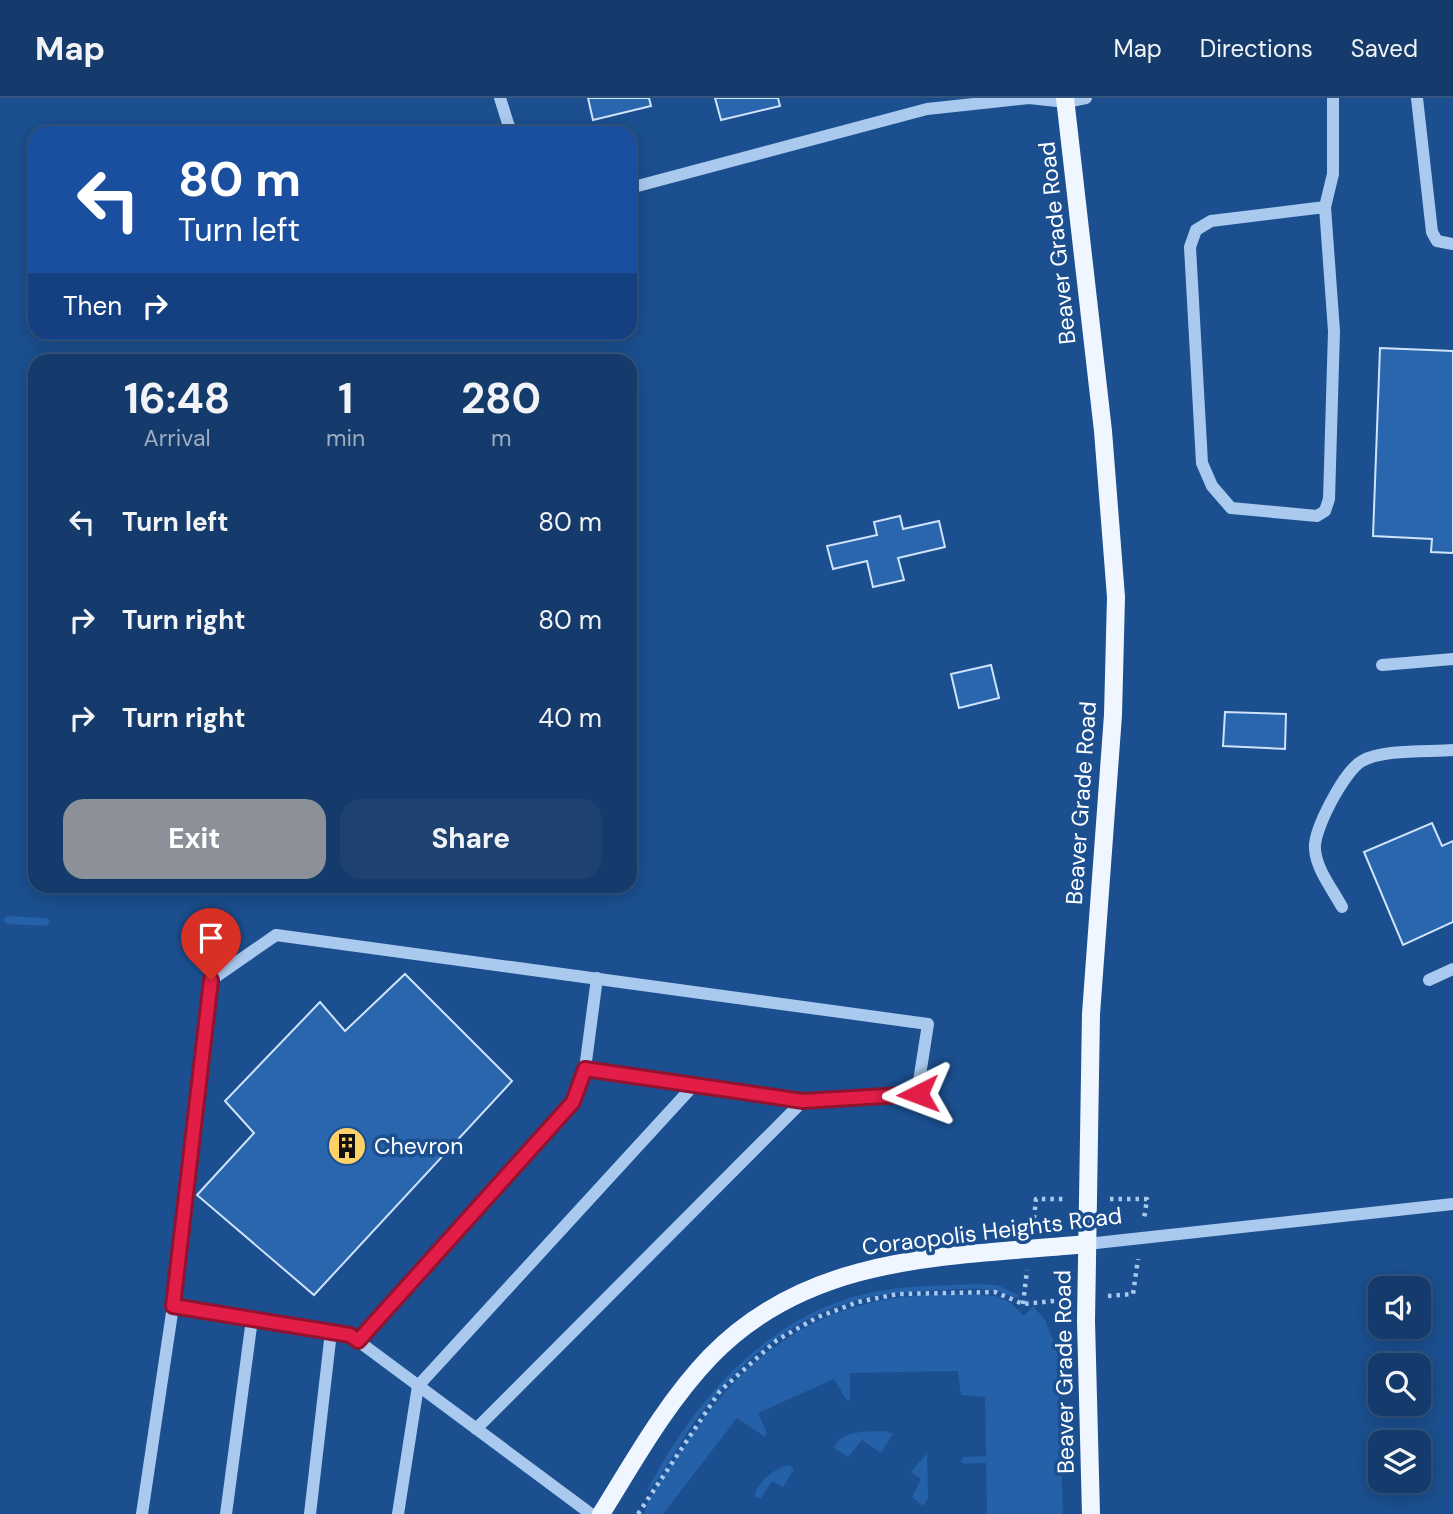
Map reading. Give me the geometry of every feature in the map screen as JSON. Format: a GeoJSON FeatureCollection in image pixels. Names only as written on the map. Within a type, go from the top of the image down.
{"type":"FeatureCollection","features":[{"type":"Feature","properties":{"kind":"main road","name":"Beaver Grade Road"},"geometry":{"type":"LineString","coordinates":[[1065,100],[1103,432],[1116,597],[1112,727],[1091,1014],[1087,1244],[1091,1514]]}},
{"type":"Feature","properties":{"kind":"main road","name":"Coraopolis Heights Road"},"geometry":{"type":"LineString","coordinates":[[601,1514],[652,1433],[708,1359],[732,1336],[784,1301],[850,1273],[885,1265],[1087,1244]]}},
{"type":"Feature","properties":{"kind":"street"},"geometry":{"type":"LineString","coordinates":[[500,98],[509,126]]}},
{"type":"Feature","properties":{"kind":"street"},"geometry":{"type":"LineString","coordinates":[[637,186],[927,109],[1029,98],[1086,98]]}},
{"type":"Feature","properties":{"kind":"street"},"geometry":{"type":"LineString","coordinates":[[1325,207],[1211,221],[1196,230],[1190,247],[1202,463],[1212,486],[1231,508],[1317,516],[1325,510],[1329,499],[1334,331],[1325,207],[1333,174],[1333,98]]}},
{"type":"Feature","properties":{"kind":"street"},"geometry":{"type":"LineString","coordinates":[[1417,98],[1432,232],[1437,241],[1453,244]]}},
{"type":"Feature","properties":{"kind":"street"},"geometry":{"type":"LineString","coordinates":[[1382,664],[1453,659]]}},
{"type":"Feature","properties":{"kind":"street"},"geometry":{"type":"LineString","coordinates":[[1342,907],[1321,869],[1314,848],[1323,820],[1346,776],[1361,761],[1378,756],[1453,750]]}},
{"type":"Feature","properties":{"kind":"street"},"geometry":{"type":"LineString","coordinates":[[142,1514],[173,1306],[211,980],[276,935],[928,1024],[918,1094],[803,1101],[585,1069]]}},
{"type":"Feature","properties":{"kind":"street"},"geometry":{"type":"LineString","coordinates":[[1429,980],[1453,969]]}},
{"type":"Feature","properties":{"kind":"street"},"geometry":{"type":"LineString","coordinates":[[358,1341],[573,1102],[585,1069],[597,978]]}},
{"type":"Feature","properties":{"kind":"street"},"geometry":{"type":"LineString","coordinates":[[398,1514],[418,1386],[694,1085]]}},
{"type":"Feature","properties":{"kind":"street"},"geometry":{"type":"LineString","coordinates":[[476,1429],[803,1101]]}},
{"type":"Feature","properties":{"kind":"street","name":"Coraopolis Heights Road"},"geometry":{"type":"LineString","coordinates":[[1087,1244],[1453,1204]]}},
{"type":"Feature","properties":{"kind":"street"},"geometry":{"type":"LineString","coordinates":[[173,1306],[350,1335],[591,1514]]}},
{"type":"Feature","properties":{"kind":"street"},"geometry":{"type":"LineString","coordinates":[[226,1514],[252,1319]]}},
{"type":"Feature","properties":{"kind":"street"},"geometry":{"type":"LineString","coordinates":[[310,1514],[331,1332]]}},
{"type":"Feature","properties":{"kind":"path"},"geometry":{"type":"LineString","coordinates":[[638,1514],[720,1391],[756,1357],[797,1329],[838,1308],[898,1294],[995,1293],[1023,1304]]}},
{"type":"Feature","properties":{"kind":"shaded area"},"geometry":{"type":"Polygon","coordinates":[[[7,916],[47,918],[50,923],[46,926],[7,924],[3,920],[7,916]]]}},
{"type":"Feature","properties":{"kind":"shaded area"},"geometry":{"type":"Polygon","coordinates":[[[975,1284],[997,1285],[1020,1296],[1015,1298],[994,1291],[972,1289],[889,1294],[855,1301],[823,1312],[793,1327],[740,1368],[716,1394],[646,1493],[665,1458],[712,1393],[740,1364],[770,1339],[804,1318],[840,1301],[879,1291],[975,1284]]]}},
{"type":"Feature","properties":{"kind":"shaded area"},"geometry":{"type":"Polygon","coordinates":[[[946,1294],[996,1296],[1011,1303],[1024,1316],[1033,1306],[1045,1320],[1057,1349],[1063,1514],[987,1514],[986,1463],[964,1464],[961,1461],[963,1457],[986,1456],[985,1397],[961,1395],[958,1371],[850,1373],[850,1399],[847,1401],[834,1379],[758,1413],[767,1433],[765,1437],[737,1418],[663,1514],[644,1514],[663,1477],[717,1402],[749,1368],[782,1341],[819,1321],[858,1306],[900,1297],[946,1294]]]}},
{"type":"Feature","properties":{"kind":"shaded area"},"geometry":{"type":"Polygon","coordinates":[[[886,1431],[893,1434],[881,1453],[862,1440],[848,1457],[834,1448],[842,1437],[886,1431]]]}},
{"type":"Feature","properties":{"kind":"shaded area"},"geometry":{"type":"Polygon","coordinates":[[[927,1453],[928,1498],[923,1506],[912,1497],[921,1479],[911,1472],[927,1453]]]}},
{"type":"Feature","properties":{"kind":"shaded area"},"geometry":{"type":"Polygon","coordinates":[[[790,1465],[794,1469],[783,1487],[772,1481],[761,1498],[754,1497],[759,1485],[768,1476],[790,1465]]]}},
{"type":"Feature","properties":{"kind":"building"},"geometry":{"type":"Polygon","coordinates":[[[588,98],[649,98],[651,106],[593,120],[588,98]]]}},
{"type":"Feature","properties":{"kind":"building"},"geometry":{"type":"Polygon","coordinates":[[[715,98],[778,98],[780,106],[721,120],[715,98]]]}},
{"type":"Feature","properties":{"kind":"building"},"geometry":{"type":"Polygon","coordinates":[[[1380,348],[1453,351],[1453,553],[1431,552],[1432,539],[1373,536],[1380,348]]]}},
{"type":"Feature","properties":{"kind":"building"},"geometry":{"type":"Polygon","coordinates":[[[900,516],[903,529],[939,521],[945,547],[898,558],[904,580],[873,587],[867,561],[833,569],[827,546],[877,535],[874,522],[900,516]]]}},
{"type":"Feature","properties":{"kind":"building"},"geometry":{"type":"Polygon","coordinates":[[[991,665],[999,698],[959,708],[951,674],[991,665]]]}},
{"type":"Feature","properties":{"kind":"building"},"geometry":{"type":"Polygon","coordinates":[[[1225,712],[1286,714],[1285,749],[1223,746],[1225,712]]]}},
{"type":"Feature","properties":{"kind":"building"},"geometry":{"type":"Polygon","coordinates":[[[1432,823],[1442,846],[1453,841],[1453,922],[1403,945],[1364,852],[1432,823]]]}},
{"type":"Feature","properties":{"kind":"building","name":"Chevron"},"geometry":{"type":"Polygon","coordinates":[[[405,974],[512,1081],[314,1295],[197,1195],[254,1133],[225,1101],[320,1002],[345,1031],[405,974]]]}},
{"type":"Feature","properties":{"kind":"place","name":"Chevron"},"geometry":{"type":"Point","coordinates":[347,1146]}},
{"type":"Feature","properties":{"kind":"route"},"geometry":{"type":"LineString","coordinates":[[211,980],[173,1306],[350,1335],[358,1341],[573,1102],[585,1069],[803,1101],[918,1094]]}}]}
